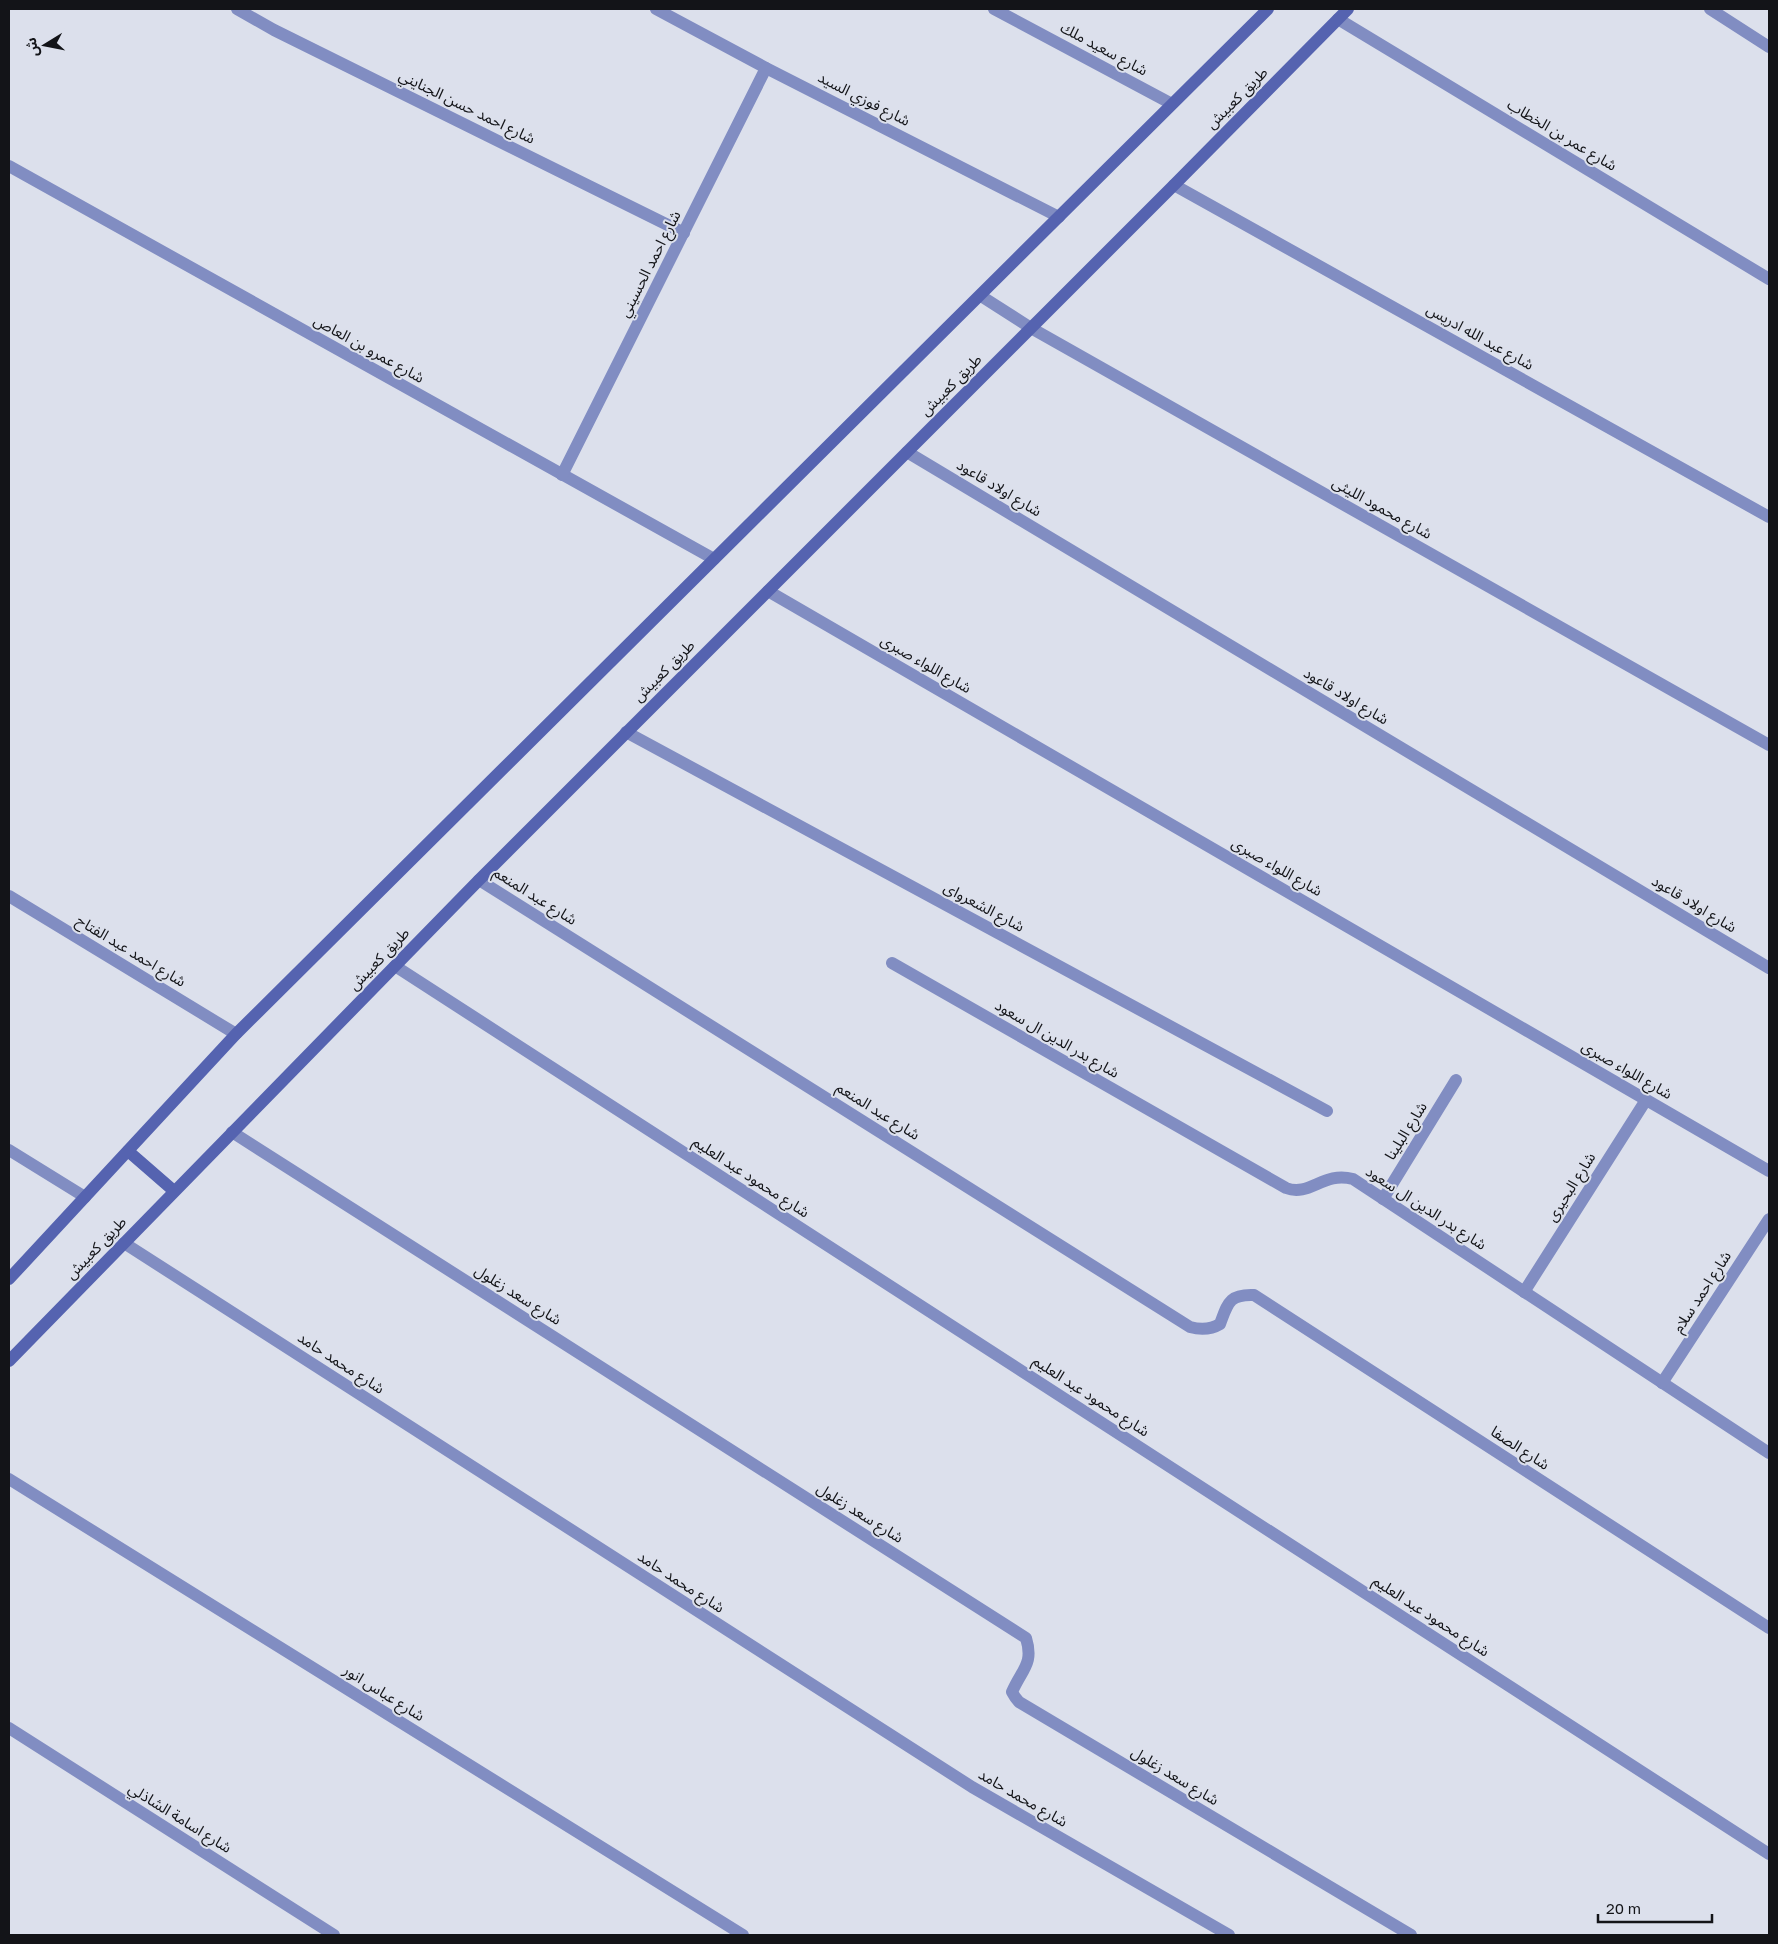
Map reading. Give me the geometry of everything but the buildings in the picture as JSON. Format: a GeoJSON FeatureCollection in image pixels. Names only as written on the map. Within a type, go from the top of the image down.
{"type":"FeatureCollection","features":[{"type":"Feature","properties":{"kind":"street","name":"شارع احمد حسن الجنايني"},"geometry":{"type":"LineString","coordinates":[[237,9],[283,34],[684,233]]}},
{"type":"Feature","properties":{"kind":"street","name":"شارع فوزي السيد"},"geometry":{"type":"LineString","coordinates":[[656,9],[766,68],[1059,216]]}},
{"type":"Feature","properties":{"kind":"street","name":"شارع سعيد ملك"},"geometry":{"type":"LineString","coordinates":[[994,9],[1172,104]]}},
{"type":"Feature","properties":{"kind":"street"},"geometry":{"type":"LineString","coordinates":[[9,1279],[236,1034],[1268,9]]}},
{"type":"Feature","properties":{"kind":"street","name":"طريق كعبيش"},"geometry":{"type":"LineString","coordinates":[[9,1361],[479,880],[1348,9]]}},
{"type":"Feature","properties":{"kind":"street"},"geometry":{"type":"LineString","coordinates":[[1710,9],[1769,47]]}},
{"type":"Feature","properties":{"kind":"street","name":"شارع عمر بن الخطاب"},"geometry":{"type":"LineString","coordinates":[[1338,20],[1769,279]]}},
{"type":"Feature","properties":{"kind":"street","name":"شارع احمد الحسيني"},"geometry":{"type":"LineString","coordinates":[[562,475],[766,68]]}},
{"type":"Feature","properties":{"kind":"street","name":"شارع عمرو بن العاص"},"geometry":{"type":"LineString","coordinates":[[9,166],[714,560]]}},
{"type":"Feature","properties":{"kind":"street","name":"شارع عبد الله ادريس"},"geometry":{"type":"LineString","coordinates":[[1174,185],[1769,517]]}},
{"type":"Feature","properties":{"kind":"street","name":"شارع محمود الليثى"},"geometry":{"type":"LineString","coordinates":[[981,296],[1031,328],[1769,745]]}},
{"type":"Feature","properties":{"kind":"street","name":"شارع اولاد قاعود"},"geometry":{"type":"LineString","coordinates":[[907,452],[1769,968]]}},
{"type":"Feature","properties":{"kind":"street","name":"شارع اللواء صبرى"},"geometry":{"type":"LineString","coordinates":[[768,590],[1769,1171]]}},
{"type":"Feature","properties":{"kind":"street","name":"شارع الشعرواى"},"geometry":{"type":"LineString","coordinates":[[626,732],[1327,1110]]}},
{"type":"Feature","properties":{"kind":"street","name":"شارع عبد المنعم"},"geometry":{"type":"LineString","coordinates":[[479,880],[1190,1327],[1211,1329],[1220,1324],[1227,1304],[1232,1298],[1254,1295]]}},
{"type":"Feature","properties":{"kind":"street","name":"شارع احمد عبد الفتاح"},"geometry":{"type":"LineString","coordinates":[[9,896],[236,1034]]}},
{"type":"Feature","properties":{"kind":"street","name":"شارع بدر الدين ال سعود"},"geometry":{"type":"LineString","coordinates":[[892,963],[1286,1188],[1300,1191],[1330,1178],[1343,1177],[1353,1179],[1769,1453]]}},
{"type":"Feature","properties":{"kind":"street","name":"شارع محمود عبد العليم"},"geometry":{"type":"LineString","coordinates":[[395,966],[1769,1854]]}},
{"type":"Feature","properties":{"kind":"street","name":"شارع البلينا"},"geometry":{"type":"LineString","coordinates":[[1382,1199],[1456,1080]]}},
{"type":"Feature","properties":{"kind":"street","name":"شارع البحيرى"},"geometry":{"type":"LineString","coordinates":[[1524,1292],[1646,1100]]}},
{"type":"Feature","properties":{"kind":"street","name":"شارع سعد زغلول"},"geometry":{"type":"LineString","coordinates":[[232,1132],[1026,1638],[1030,1651],[1028,1662],[1012,1692],[1019,1702],[1411,1935]]}},
{"type":"Feature","properties":{"kind":"street"},"geometry":{"type":"LineString","coordinates":[[9,1150],[85,1197]]}},
{"type":"Feature","properties":{"kind":"street"},"geometry":{"type":"LineString","coordinates":[[128,1151],[174,1191]]}},
{"type":"Feature","properties":{"kind":"street","name":"شارع احمد سلام"},"geometry":{"type":"LineString","coordinates":[[1662,1383],[1769,1219]]}},
{"type":"Feature","properties":{"kind":"street","name":"شارع محمد حامد"},"geometry":{"type":"LineString","coordinates":[[124,1243],[972,1787],[1229,1935]]}},
{"type":"Feature","properties":{"kind":"street","name":"شارع الصفا"},"geometry":{"type":"LineString","coordinates":[[1254,1295],[1769,1628]]}},
{"type":"Feature","properties":{"kind":"street","name":"شارع عباس انور"},"geometry":{"type":"LineString","coordinates":[[9,1479],[743,1935]]}},
{"type":"Feature","properties":{"kind":"street","name":"شارع اسامة الشاذلي"},"geometry":{"type":"LineString","coordinates":[[9,1728],[334,1935]]}}]}
